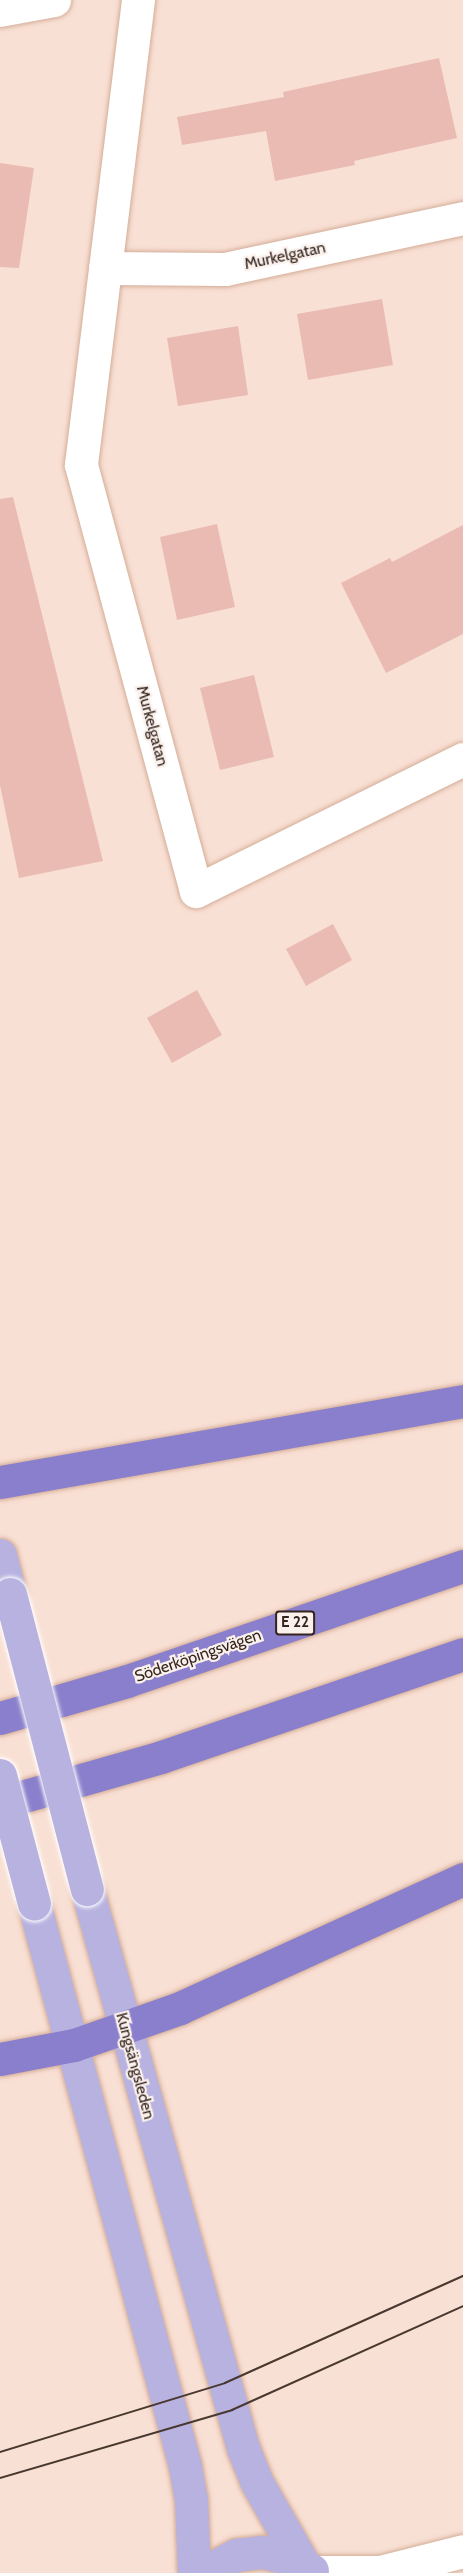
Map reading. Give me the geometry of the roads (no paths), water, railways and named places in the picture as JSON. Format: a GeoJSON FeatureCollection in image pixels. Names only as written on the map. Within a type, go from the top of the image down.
{"type":"FeatureCollection","features":[{"type":"Feature","properties":{"kind":"highway"},"geometry":{"type":"LineString","coordinates":[[0,1482],[463,1401]]}},
{"type":"Feature","properties":{"kind":"highway","name":"Söderköpingsvägen"},"geometry":{"type":"LineString","coordinates":[[0,1718],[127,1681],[463,1566]]}},
{"type":"Feature","properties":{"kind":"highway"},"geometry":{"type":"LineString","coordinates":[[0,1803],[161,1757],[463,1654]]}},
{"type":"Feature","properties":{"kind":"highway"},"geometry":{"type":"LineString","coordinates":[[0,2059],[74,2045],[180,2008],[463,1879]]}},
{"type":"Feature","properties":{"kind":"main road","name":"Kungsängsleden"},"geometry":{"type":"LineString","coordinates":[[0,1555],[87,1889],[243,2448],[256,2481],[312,2570]]}},
{"type":"Feature","properties":{"kind":"main road"},"geometry":{"type":"LineString","coordinates":[[0,1775],[185,2466],[191,2499],[194,2573]]}},
{"type":"Feature","properties":{"kind":"main road"},"geometry":{"type":"LineString","coordinates":[[203,2573],[236,2555],[262,2552],[312,2570]]}},
{"type":"Feature","properties":{"kind":"street"},"geometry":{"type":"LineString","coordinates":[[0,10],[54,0]]}},
{"type":"Feature","properties":{"kind":"street","name":"Murkelgatan"},"geometry":{"type":"LineString","coordinates":[[138,0],[81,465],[196,891],[463,759]]}},
{"type":"Feature","properties":{"kind":"street","name":"Murkelgatan"},"geometry":{"type":"LineString","coordinates":[[105,268],[225,269],[463,218]]}},
{"type":"Feature","properties":{"kind":"street"},"geometry":{"type":"LineString","coordinates":[[312,2570],[380,2572],[463,2552]]}},
{"type":"Feature","properties":{"kind":"street"},"geometry":{"type":"LineString","coordinates":[[449,2573],[463,2559]]}},
{"type":"Feature","properties":{"kind":"tram line"},"geometry":{"type":"LineString","coordinates":[[0,2452],[225,2383],[463,2276]]}},
{"type":"Feature","properties":{"kind":"tram line"},"geometry":{"type":"LineString","coordinates":[[0,2478],[232,2410],[463,2306]]}}]}
